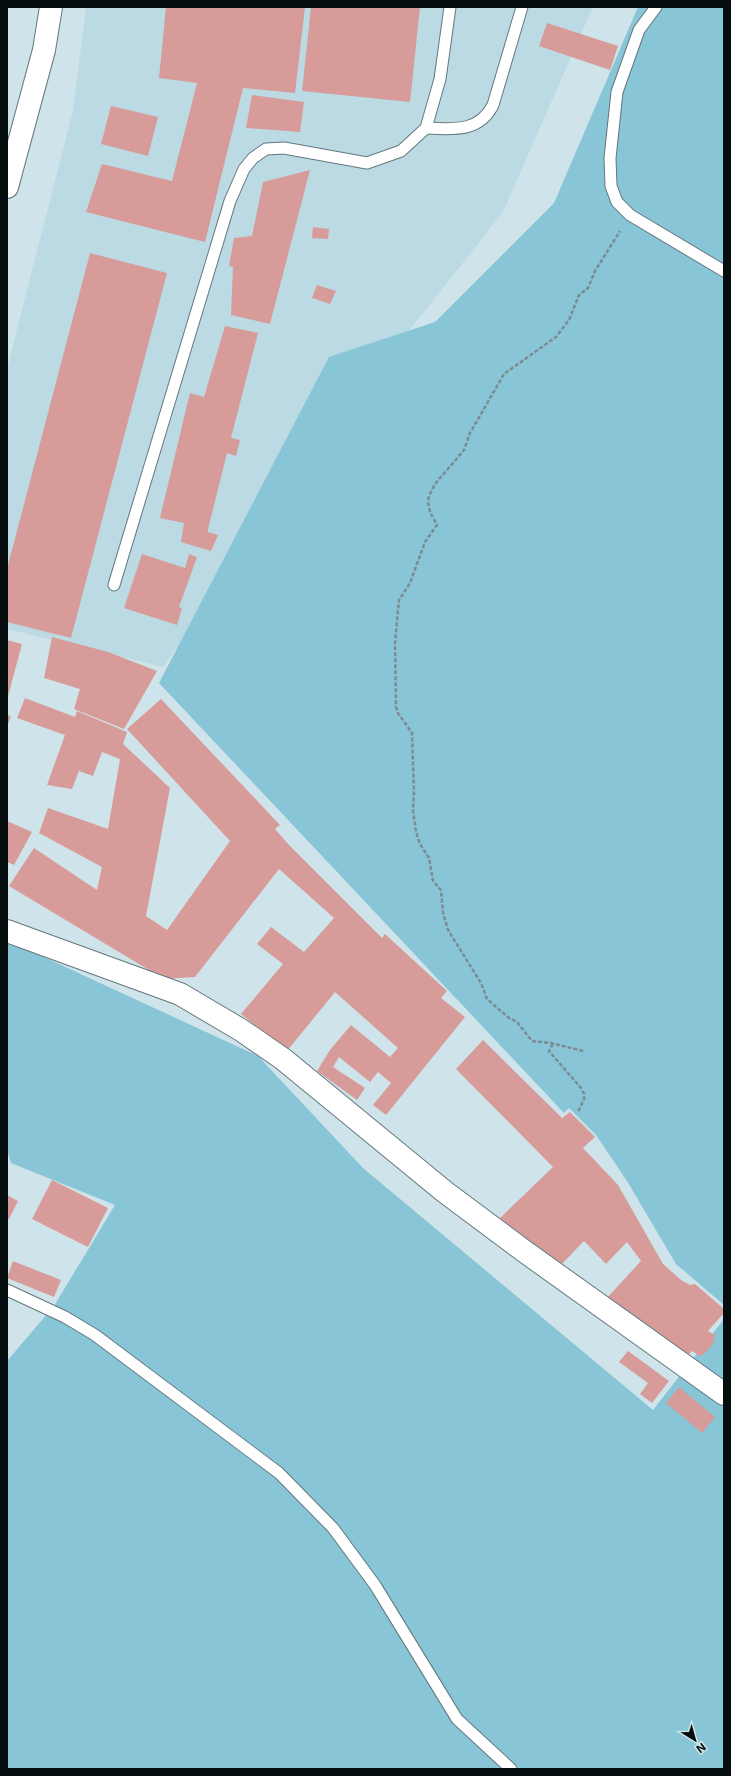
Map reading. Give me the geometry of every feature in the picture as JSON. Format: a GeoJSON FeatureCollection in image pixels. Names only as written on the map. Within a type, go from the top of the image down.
{"type":"FeatureCollection","features":[{"type":"Feature","properties":{"kind":"street"},"geometry":{"type":"LineString","coordinates":[[7,187],[44,50],[51,7]]}},
{"type":"Feature","properties":{"kind":"street"},"geometry":{"type":"LineString","coordinates":[[7,931],[180,994],[241,1030],[283,1059],[451,1196],[524,1251],[724,1394]]}},
{"type":"Feature","properties":{"kind":"lane"},"geometry":{"type":"LineString","coordinates":[[114,585],[230,201],[244,169],[253,158],[266,149],[284,148],[367,163],[402,151],[426,128],[440,79],[450,7]]}},
{"type":"Feature","properties":{"kind":"lane"},"geometry":{"type":"LineString","coordinates":[[426,128],[455,130],[468,127],[488,116],[493,105],[522,7]]}},
{"type":"Feature","properties":{"kind":"lane"},"geometry":{"type":"LineString","coordinates":[[656,7],[639,30],[617,92],[610,158],[611,186],[617,202],[630,215],[724,271]]}},
{"type":"Feature","properties":{"kind":"lane"},"geometry":{"type":"LineString","coordinates":[[7,1290],[66,1317],[95,1335],[279,1473],[333,1528],[375,1585],[457,1719],[511,1769]]}},
{"type":"Feature","properties":{"kind":"path"},"geometry":{"type":"LineString","coordinates":[[583,1051],[532,1041],[517,1022],[509,1018],[487,999],[477,974],[448,930],[443,913],[441,890],[433,881],[429,858],[420,844],[416,832],[413,810],[414,792],[412,733],[398,713],[396,707],[395,643],[399,600],[410,583],[425,542],[437,525],[430,512],[428,502],[429,496],[435,484],[464,450],[470,433],[504,374],[556,337],[568,320],[579,295],[588,288],[595,271],[630,215]]}},
{"type":"Feature","properties":{"kind":"path"},"geometry":{"type":"LineString","coordinates":[[553,1044],[549,1051],[550,1054],[560,1063],[584,1094],[584,1099],[578,1112]]}},
{"type":"Feature","properties":{"kind":"shaded area"},"geometry":{"type":"Polygon","coordinates":[[[86,7],[593,7],[503,212],[336,423],[163,667],[7,629],[7,369],[73,110],[86,7]]]}},
{"type":"Feature","properties":{"kind":"shaded area"},"geometry":{"type":"Polygon","coordinates":[[[638,7],[724,7],[724,1305],[676,1264],[627,1181],[596,1135],[569,1108],[564,1113],[159,683],[329,357],[435,322],[554,203],[638,7]]]}},
{"type":"Feature","properties":{"kind":"shaded area"},"geometry":{"type":"Polygon","coordinates":[[[7,940],[258,1056],[363,1168],[653,1410],[724,1319],[724,1769],[7,1769],[7,1361],[54,1306],[115,1205],[11,1163],[7,1149],[7,940]]]}},
{"type":"Feature","properties":{"kind":"building"},"geometry":{"type":"Polygon","coordinates":[[[166,7],[305,7],[295,93],[243,88],[205,242],[86,212],[102,164],[172,181],[197,83],[159,78],[166,7]]]}},
{"type":"Feature","properties":{"kind":"building"},"geometry":{"type":"Polygon","coordinates":[[[311,7],[420,7],[410,102],[302,91],[311,7]]]}},
{"type":"Feature","properties":{"kind":"building"},"geometry":{"type":"Polygon","coordinates":[[[547,23],[618,46],[610,70],[539,46],[547,23]]]}},
{"type":"Feature","properties":{"kind":"building"},"geometry":{"type":"Polygon","coordinates":[[[252,95],[304,102],[300,132],[246,128],[252,95]]]}},
{"type":"Feature","properties":{"kind":"building"},"geometry":{"type":"Polygon","coordinates":[[[111,106],[158,117],[148,156],[101,144],[111,106]]]}},
{"type":"Feature","properties":{"kind":"building"},"geometry":{"type":"Polygon","coordinates":[[[310,170],[270,324],[231,315],[233,267],[229,266],[234,238],[252,236],[263,182],[310,170]]]}},
{"type":"Feature","properties":{"kind":"building"},"geometry":{"type":"Polygon","coordinates":[[[313,227],[329,229],[328,239],[312,238],[313,227]]]}},
{"type":"Feature","properties":{"kind":"building"},"geometry":{"type":"Polygon","coordinates":[[[90,253],[167,273],[71,638],[7,622],[7,569],[90,253]]]}},
{"type":"Feature","properties":{"kind":"building"},"geometry":{"type":"Polygon","coordinates":[[[317,285],[336,291],[330,304],[312,298],[317,285]]]}},
{"type":"Feature","properties":{"kind":"building"},"geometry":{"type":"Polygon","coordinates":[[[225,326],[258,333],[231,438],[240,440],[236,456],[227,453],[208,529],[208,532],[218,535],[211,551],[181,542],[184,523],[160,518],[190,393],[204,397],[225,326]]]}},
{"type":"Feature","properties":{"kind":"building"},"geometry":{"type":"Polygon","coordinates":[[[142,554],[185,568],[189,554],[197,557],[179,607],[182,608],[177,625],[124,608],[142,554]]]}},
{"type":"Feature","properties":{"kind":"building"},"geometry":{"type":"Polygon","coordinates":[[[52,637],[108,652],[157,671],[124,729],[74,709],[80,689],[44,678],[52,637]]]}},
{"type":"Feature","properties":{"kind":"building"},"geometry":{"type":"Polygon","coordinates":[[[7,640],[22,644],[7,700],[7,640]]]}},
{"type":"Feature","properties":{"kind":"building"},"geometry":{"type":"Polygon","coordinates":[[[25,698],[75,717],[77,711],[127,732],[123,744],[170,788],[146,916],[167,930],[230,841],[127,729],[161,699],[280,825],[275,829],[289,845],[382,938],[385,934],[447,991],[441,998],[465,1017],[386,1115],[373,1105],[391,1083],[378,1072],[370,1082],[339,1057],[333,1067],[365,1088],[357,1100],[317,1071],[330,1050],[351,1025],[390,1057],[398,1048],[335,992],[287,1051],[241,1014],[283,964],[257,944],[271,927],[304,952],[334,918],[279,869],[195,977],[164,979],[9,886],[34,848],[97,890],[102,867],[39,833],[48,808],[108,829],[120,759],[102,752],[93,776],[79,771],[72,789],[47,785],[65,735],[17,718],[25,698]]]}},
{"type":"Feature","properties":{"kind":"building"},"geometry":{"type":"Polygon","coordinates":[[[7,715],[11,716],[7,727],[7,715]]]}},
{"type":"Feature","properties":{"kind":"building"},"geometry":{"type":"Polygon","coordinates":[[[7,821],[32,832],[14,865],[7,862],[7,821]]]}},
{"type":"Feature","properties":{"kind":"building"},"geometry":{"type":"Polygon","coordinates":[[[483,1040],[562,1118],[570,1112],[595,1137],[583,1148],[618,1185],[663,1264],[681,1280],[690,1285],[695,1284],[724,1309],[724,1313],[708,1331],[715,1335],[713,1344],[705,1353],[700,1356],[692,1351],[687,1357],[606,1299],[641,1261],[627,1242],[606,1264],[584,1241],[559,1267],[500,1218],[553,1167],[456,1069],[483,1040]]]}},
{"type":"Feature","properties":{"kind":"building"},"geometry":{"type":"Polygon","coordinates":[[[52,1180],[108,1208],[88,1247],[32,1219],[52,1180]]]}},
{"type":"Feature","properties":{"kind":"building"},"geometry":{"type":"Polygon","coordinates":[[[7,1195],[18,1201],[9,1219],[7,1218],[7,1195]]]}},
{"type":"Feature","properties":{"kind":"building"},"geometry":{"type":"Polygon","coordinates":[[[13,1261],[61,1280],[54,1297],[7,1278],[13,1261]]]}},
{"type":"Feature","properties":{"kind":"building"},"geometry":{"type":"Polygon","coordinates":[[[628,1351],[669,1381],[652,1403],[640,1394],[648,1383],[619,1362],[628,1351]]]}},
{"type":"Feature","properties":{"kind":"building"},"geometry":{"type":"Polygon","coordinates":[[[679,1387],[715,1417],[702,1433],[666,1403],[679,1387]]]}}]}
